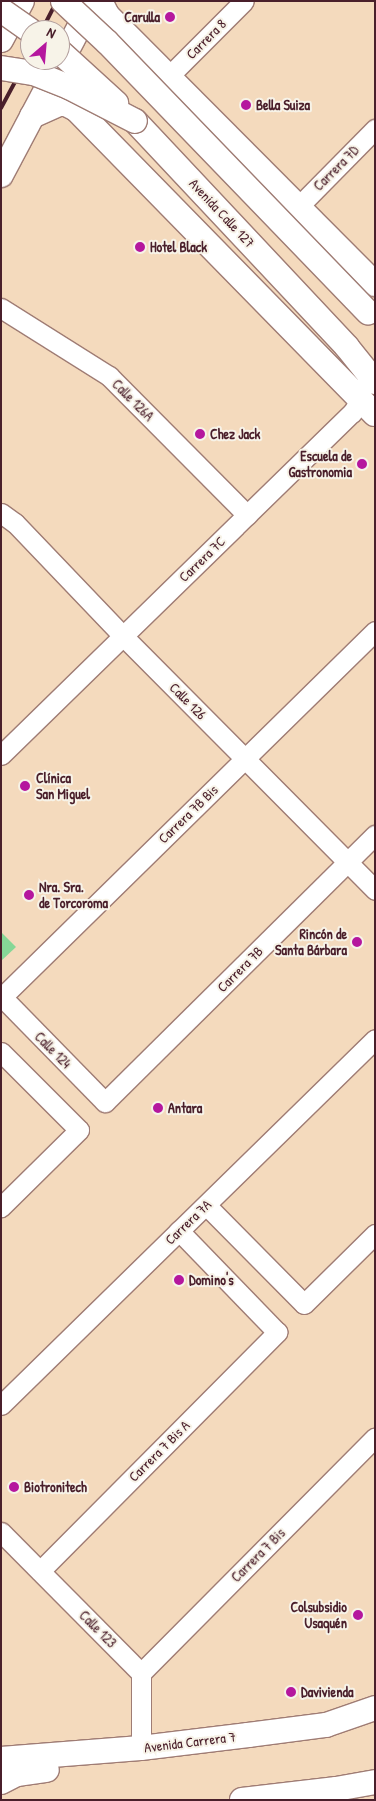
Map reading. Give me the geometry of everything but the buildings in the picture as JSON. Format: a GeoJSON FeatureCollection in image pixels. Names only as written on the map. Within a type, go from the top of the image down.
{"type":"FeatureCollection","features":[{"type":"Feature","properties":{"kind":"main road"},"geometry":{"type":"LineString","coordinates":[[9,1],[1,8],[20,22]]}},
{"type":"Feature","properties":{"kind":"main road"},"geometry":{"type":"LineString","coordinates":[[1,40],[22,1]]}},
{"type":"Feature","properties":{"kind":"main road"},"geometry":{"type":"LineString","coordinates":[[64,1],[107,42],[371,315]]}},
{"type":"Feature","properties":{"kind":"main road"},"geometry":{"type":"LineString","coordinates":[[1,174],[93,1]]}},
{"type":"Feature","properties":{"kind":"main road"},"geometry":{"type":"LineString","coordinates":[[100,1],[107,15],[375,284]]}},
{"type":"Feature","properties":{"kind":"main road","name":"Avenida Calle 127"},"geometry":{"type":"LineString","coordinates":[[70,60],[135,121],[347,347],[375,382]]}},
{"type":"Feature","properties":{"kind":"main road"},"geometry":{"type":"LineString","coordinates":[[1,68],[34,73],[60,83],[135,121]]}},
{"type":"Feature","properties":{"kind":"main road"},"geometry":{"type":"LineString","coordinates":[[32,116],[59,104],[66,104],[76,109],[367,407]]}},
{"type":"Feature","properties":{"kind":"main road","name":"Avenida Carrera 7"},"geometry":{"type":"LineString","coordinates":[[1,1759],[196,1742],[326,1724],[375,1708]]}},
{"type":"Feature","properties":{"kind":"main road"},"geometry":{"type":"LineString","coordinates":[[1,1782],[17,1774],[123,1760],[156,1749],[196,1742]]}},
{"type":"Feature","properties":{"kind":"main road"},"geometry":{"type":"LineString","coordinates":[[242,1800],[336,1789],[375,1782]]}},
{"type":"Feature","properties":{"kind":"street","name":"Carrera 8"},"geometry":{"type":"LineString","coordinates":[[168,77],[244,1]]}},
{"type":"Feature","properties":{"kind":"street","name":"Carrera 7D"},"geometry":{"type":"LineString","coordinates":[[298,207],[375,129]]}},
{"type":"Feature","properties":{"kind":"street","name":"Calle 126A"},"geometry":{"type":"LineString","coordinates":[[1,308],[109,376],[247,516]]}},
{"type":"Feature","properties":{"kind":"street"},"geometry":{"type":"LineString","coordinates":[[347,347],[362,381],[367,407]]}},
{"type":"Feature","properties":{"kind":"street","name":"Carrera 7C"},"geometry":{"type":"LineString","coordinates":[[1,755],[352,413],[367,407]]}},
{"type":"Feature","properties":{"kind":"street","name":"Calle 126"},"geometry":{"type":"LineString","coordinates":[[1,513],[15,523],[123,636],[375,890]]}},
{"type":"Feature","properties":{"kind":"street","name":"Carrera 7B Bis"},"geometry":{"type":"LineString","coordinates":[[2,997],[375,631]]}},
{"type":"Feature","properties":{"kind":"street","name":"Carrera 7B"},"geometry":{"type":"LineString","coordinates":[[105,1102],[375,836]]}},
{"type":"Feature","properties":{"kind":"street","name":"Calle 124"},"geometry":{"type":"LineString","coordinates":[[2,997],[105,1102]]}},
{"type":"Feature","properties":{"kind":"street","name":"Carrera 7A"},"geometry":{"type":"LineString","coordinates":[[1,1406],[375,1039]]}},
{"type":"Feature","properties":{"kind":"street"},"geometry":{"type":"LineString","coordinates":[[1,1052],[79,1130],[1,1208]]}},
{"type":"Feature","properties":{"kind":"street"},"geometry":{"type":"LineString","coordinates":[[206,1205],[304,1304],[375,1234]]}},
{"type":"Feature","properties":{"kind":"street","name":"Carrera 7 Bis A"},"geometry":{"type":"LineString","coordinates":[[40,1571],[277,1332],[179,1231]]}},
{"type":"Feature","properties":{"kind":"street","name":"Carrera 7 Bis"},"geometry":{"type":"LineString","coordinates":[[141,1673],[375,1437]]}},
{"type":"Feature","properties":{"kind":"street","name":"Calle 123"},"geometry":{"type":"LineString","coordinates":[[1,1532],[141,1673]]}},
{"type":"Feature","properties":{"kind":"street"},"geometry":{"type":"LineString","coordinates":[[141,1673],[141,1748]]}},
{"type":"Feature","properties":{"kind":"green space"},"geometry":{"type":"Polygon","coordinates":[[[1,932],[16,947],[1,961],[1,932]]]}},
{"type":"Feature","properties":{"kind":"railway"},"geometry":{"type":"LineString","coordinates":[[47,20],[57,1]]}},
{"type":"Feature","properties":{"kind":"railway"},"geometry":{"type":"LineString","coordinates":[[1,108],[21,70]]}},
{"type":"Feature","properties":{"kind":"place","name":"Carulla"},"geometry":{"type":"Point","coordinates":[170,17]}},
{"type":"Feature","properties":{"kind":"place","name":"Bella Suiza"},"geometry":{"type":"Point","coordinates":[246,105]}},
{"type":"Feature","properties":{"kind":"place","name":"Hotel Black"},"geometry":{"type":"Point","coordinates":[140,247]}},
{"type":"Feature","properties":{"kind":"place","name":"Chez Jack"},"geometry":{"type":"Point","coordinates":[200,434]}},
{"type":"Feature","properties":{"kind":"place","name":"Escuela de Gastronomia"},"geometry":{"type":"Point","coordinates":[362,464]}},
{"type":"Feature","properties":{"kind":"place","name":"Clínica San Miguel"},"geometry":{"type":"Point","coordinates":[25,786]}},
{"type":"Feature","properties":{"kind":"place","name":"Nra. Sra. de Torcoroma"},"geometry":{"type":"Point","coordinates":[29,895]}},
{"type":"Feature","properties":{"kind":"place","name":"Rincón de Santa Bárbara"},"geometry":{"type":"Point","coordinates":[357,942]}},
{"type":"Feature","properties":{"kind":"place","name":"Antara"},"geometry":{"type":"Point","coordinates":[158,1108]}},
{"type":"Feature","properties":{"kind":"place","name":"Domino's"},"geometry":{"type":"Point","coordinates":[179,1280]}},
{"type":"Feature","properties":{"kind":"place","name":"Biotronitech"},"geometry":{"type":"Point","coordinates":[14,1487]}},
{"type":"Feature","properties":{"kind":"place","name":"Colsubsidio Usaquén"},"geometry":{"type":"Point","coordinates":[358,1615]}},
{"type":"Feature","properties":{"kind":"place","name":"Davivienda"},"geometry":{"type":"Point","coordinates":[291,1692]}}]}
